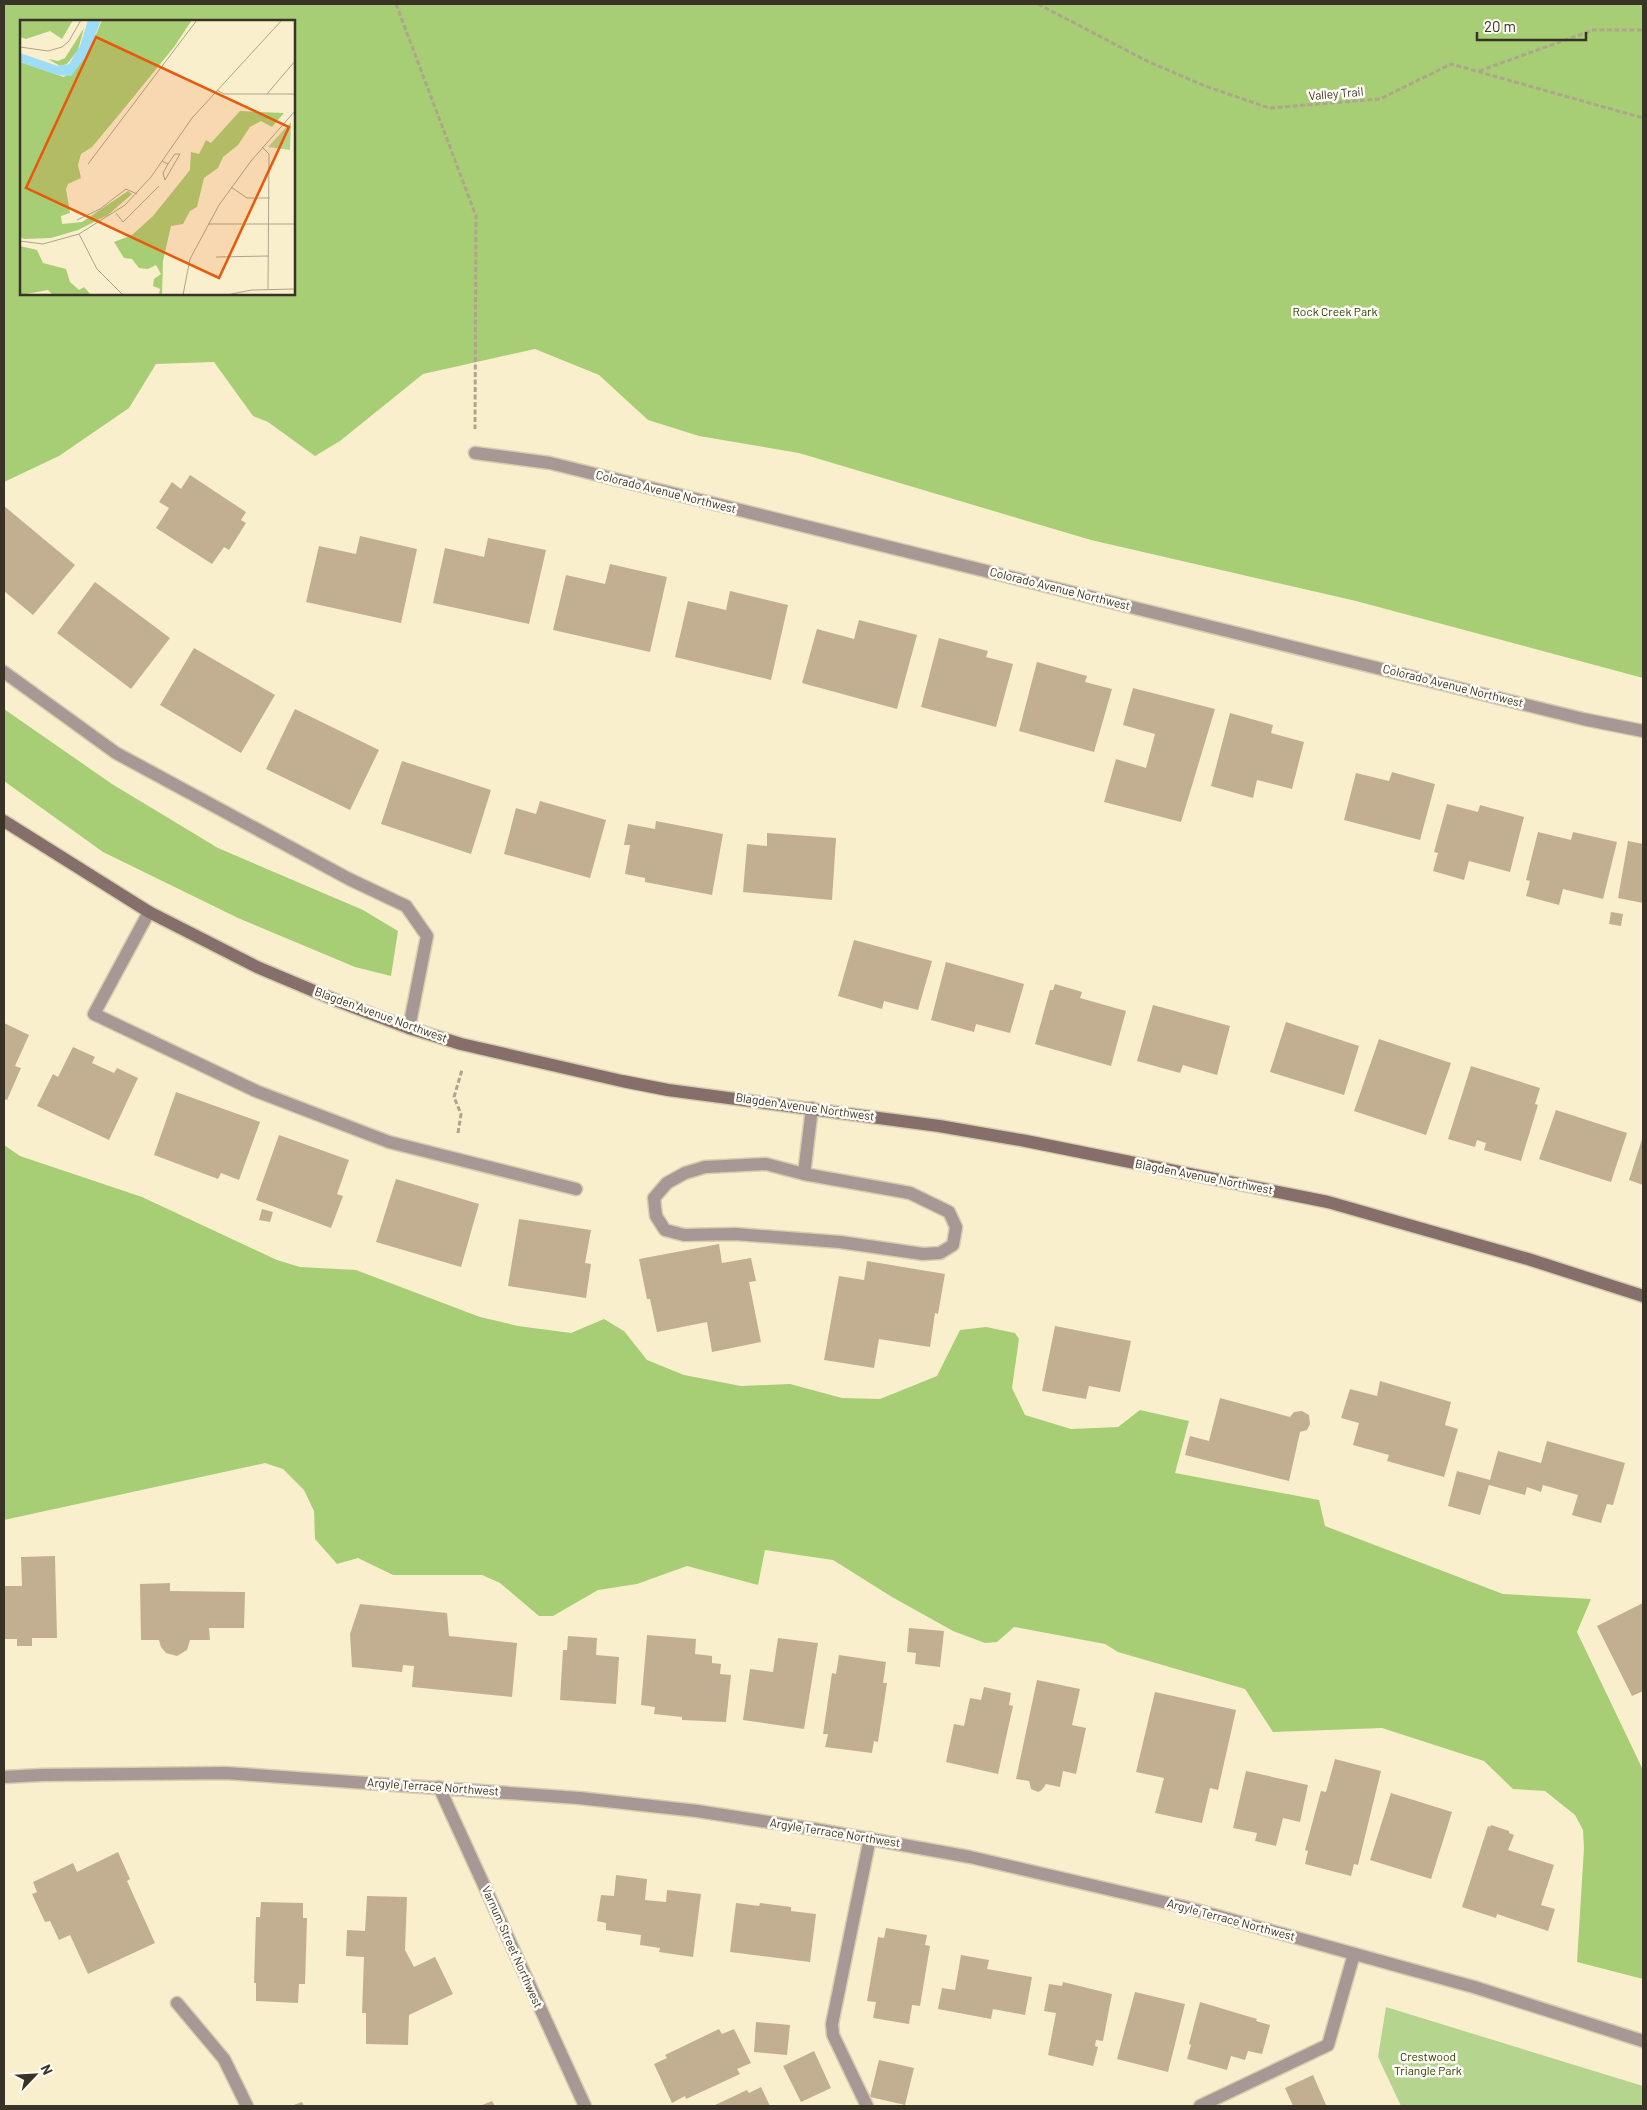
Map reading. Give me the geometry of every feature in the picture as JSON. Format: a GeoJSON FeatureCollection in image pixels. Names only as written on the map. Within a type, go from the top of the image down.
{"type":"FeatureCollection","features":[{"type":"Feature","properties":{"kind":"main road","name":"Blagden Avenue Northwest"},"geometry":{"type":"LineString","coordinates":[[4,821],[149,912],[257,968],[409,1028],[461,1044],[668,1090],[939,1126],[1026,1141],[1328,1202],[1528,1259],[1643,1296]]}},
{"type":"Feature","properties":{"kind":"street","name":"Colorado Avenue Northwest"},"geometry":{"type":"LineString","coordinates":[[475,453],[550,463],[1574,716],[1643,731]]}},
{"type":"Feature","properties":{"kind":"street"},"geometry":{"type":"LineString","coordinates":[[4,672],[116,753],[349,879],[406,906],[427,936],[409,1028]]}},
{"type":"Feature","properties":{"kind":"street"},"geometry":{"type":"LineString","coordinates":[[149,912],[94,1014],[256,1091],[389,1142],[576,1190]]}},
{"type":"Feature","properties":{"kind":"street"},"geometry":{"type":"LineString","coordinates":[[804,1174],[812,1108]]}},
{"type":"Feature","properties":{"kind":"street"},"geometry":{"type":"LineString","coordinates":[[766,1164],[804,1174],[910,1193],[929,1202],[949,1212],[956,1227],[953,1245],[940,1253],[923,1254],[840,1242],[735,1234],[684,1235],[665,1230],[656,1216],[654,1198],[668,1183],[692,1170],[705,1167],[766,1164]]}},
{"type":"Feature","properties":{"kind":"street","name":"Argyle Terrace Northwest"},"geometry":{"type":"LineString","coordinates":[[4,1777],[51,1774],[226,1773],[439,1787],[658,1806],[870,1838],[970,1857],[1175,1905],[1474,1987],[1643,2041]]}},
{"type":"Feature","properties":{"kind":"street","name":"Varnum Street Northwest"},"geometry":{"type":"LineString","coordinates":[[439,1787],[585,2106]]}},
{"type":"Feature","properties":{"kind":"street"},"geometry":{"type":"LineString","coordinates":[[867,2106],[833,2034],[832,2024],[870,1838]]}},
{"type":"Feature","properties":{"kind":"street"},"geometry":{"type":"LineString","coordinates":[[1200,2106],[1328,2045],[1354,1954]]}},
{"type":"Feature","properties":{"kind":"street"},"geometry":{"type":"LineString","coordinates":[[177,2003],[224,2059],[247,2106]]}},
{"type":"Feature","properties":{"kind":"path"},"geometry":{"type":"LineString","coordinates":[[396,4],[476,216],[475,453]]}},
{"type":"Feature","properties":{"kind":"path","name":"Valley Trail"},"geometry":{"type":"LineString","coordinates":[[1038,4],[1148,61],[1205,86],[1269,108],[1380,99],[1451,64],[1643,118]]}},
{"type":"Feature","properties":{"kind":"path"},"geometry":{"type":"LineString","coordinates":[[1477,72],[1592,30],[1643,30]]}},
{"type":"Feature","properties":{"kind":"path"},"geometry":{"type":"LineString","coordinates":[[454,1159],[461,1114],[454,1097],[462,1069]]}},
{"type":"Feature","properties":{"kind":"green space","name":"Rock Creek Park"},"geometry":{"type":"Polygon","coordinates":[[[4,4],[1643,4],[1643,678],[1356,601],[1091,540],[799,453],[699,436],[648,420],[599,375],[535,349],[423,374],[340,441],[315,456],[268,422],[253,416],[214,362],[156,364],[129,408],[59,456],[4,482],[4,4]]]}},
{"type":"Feature","properties":{"kind":"green space"},"geometry":{"type":"Polygon","coordinates":[[[4,709],[112,784],[218,848],[363,910],[398,931],[391,976],[355,967],[238,918],[103,852],[4,781],[4,709]]]}},
{"type":"Feature","properties":{"kind":"green space"},"geometry":{"type":"Polygon","coordinates":[[[4,1145],[20,1156],[142,1197],[277,1260],[300,1267],[356,1270],[480,1317],[518,1326],[571,1333],[604,1319],[624,1331],[647,1360],[684,1375],[741,1386],[790,1384],[842,1398],[880,1399],[937,1376],[960,1330],[986,1327],[1015,1333],[1019,1339],[1012,1388],[1025,1415],[1071,1429],[1118,1427],[1140,1410],[1189,1421],[1175,1473],[1319,1500],[1325,1526],[1503,1594],[1591,1599],[1577,1632],[1643,1770],[1643,1979],[1577,1962],[1584,1848],[1583,1830],[1575,1815],[1545,1791],[1513,1789],[1484,1761],[1382,1728],[1273,1732],[1245,1689],[1118,1652],[1105,1644],[1014,1627],[997,1642],[985,1643],[953,1631],[892,1597],[833,1560],[765,1550],[758,1585],[687,1566],[637,1584],[598,1590],[553,1616],[539,1616],[500,1583],[482,1575],[393,1575],[358,1558],[337,1564],[315,1539],[314,1511],[304,1490],[283,1469],[265,1463],[4,1520],[4,1145]]]}},
{"type":"Feature","properties":{"kind":"green space","name":"Crestwood Triangle Park"},"geometry":{"type":"Polygon","coordinates":[[[1386,2007],[1643,2086],[1643,2106],[1401,2106],[1378,2057],[1386,2007]]]}},
{"type":"Feature","properties":{"kind":"building"},"geometry":{"type":"Polygon","coordinates":[[[190,475],[246,512],[241,520],[246,523],[229,550],[224,547],[212,564],[156,528],[169,508],[159,502],[172,482],[181,489],[190,475]]]}},
{"type":"Feature","properties":{"kind":"building"},"geometry":{"type":"Polygon","coordinates":[[[4,506],[75,565],[33,615],[4,591],[4,506]]]}},
{"type":"Feature","properties":{"kind":"building"},"geometry":{"type":"Polygon","coordinates":[[[360,536],[417,549],[401,623],[306,602],[319,546],[356,554],[360,536]]]}},
{"type":"Feature","properties":{"kind":"building"},"geometry":{"type":"Polygon","coordinates":[[[488,538],[546,550],[529,624],[433,603],[445,548],[484,557],[488,538]]]}},
{"type":"Feature","properties":{"kind":"building"},"geometry":{"type":"Polygon","coordinates":[[[610,564],[667,577],[650,652],[553,630],[566,575],[605,584],[610,564]]]}},
{"type":"Feature","properties":{"kind":"building"},"geometry":{"type":"Polygon","coordinates":[[[95,582],[170,638],[131,689],[57,633],[95,582]]]}},
{"type":"Feature","properties":{"kind":"building"},"geometry":{"type":"Polygon","coordinates":[[[730,591],[788,605],[771,680],[675,657],[688,601],[726,610],[730,591]]]}},
{"type":"Feature","properties":{"kind":"building"},"geometry":{"type":"Polygon","coordinates":[[[859,620],[917,635],[897,709],[802,683],[817,629],[854,639],[859,620]]]}},
{"type":"Feature","properties":{"kind":"building"},"geometry":{"type":"Polygon","coordinates":[[[939,638],[988,651],[986,657],[1013,664],[996,727],[921,707],[939,638]]]}},
{"type":"Feature","properties":{"kind":"building"},"geometry":{"type":"Polygon","coordinates":[[[194,648],[275,695],[241,753],[160,705],[194,648]]]}},
{"type":"Feature","properties":{"kind":"building"},"geometry":{"type":"Polygon","coordinates":[[[1037,662],[1087,676],[1085,682],[1112,689],[1094,752],[1019,731],[1037,662]]]}},
{"type":"Feature","properties":{"kind":"building"},"geometry":{"type":"Polygon","coordinates":[[[1133,688],[1215,709],[1181,822],[1104,802],[1116,759],[1146,768],[1155,734],[1123,725],[1133,688]]]}},
{"type":"Feature","properties":{"kind":"building"},"geometry":{"type":"Polygon","coordinates":[[[295,709],[379,750],[350,810],[266,769],[295,709]]]}},
{"type":"Feature","properties":{"kind":"building"},"geometry":{"type":"Polygon","coordinates":[[[1230,713],[1273,725],[1271,733],[1304,742],[1292,789],[1257,780],[1253,798],[1211,786],[1230,713]]]}},
{"type":"Feature","properties":{"kind":"building"},"geometry":{"type":"Polygon","coordinates":[[[402,761],[491,790],[471,854],[381,824],[402,761]]]}},
{"type":"Feature","properties":{"kind":"building"},"geometry":{"type":"Polygon","coordinates":[[[1392,772],[1435,784],[1420,840],[1344,820],[1356,773],[1389,781],[1392,772]]]}},
{"type":"Feature","properties":{"kind":"building"},"geometry":{"type":"Polygon","coordinates":[[[540,801],[606,820],[590,878],[504,854],[516,808],[536,814],[540,801]]]}},
{"type":"Feature","properties":{"kind":"building"},"geometry":{"type":"Polygon","coordinates":[[[1447,804],[1478,812],[1480,805],[1524,817],[1510,872],[1469,861],[1464,880],[1433,871],[1438,853],[1434,852],[1447,804]]]}},
{"type":"Feature","properties":{"kind":"building"},"geometry":{"type":"Polygon","coordinates":[[[656,821],[723,834],[712,895],[645,882],[645,878],[625,874],[630,845],[624,845],[628,824],[655,829],[656,821]]]}},
{"type":"Feature","properties":{"kind":"building"},"geometry":{"type":"Polygon","coordinates":[[[1538,832],[1571,840],[1573,832],[1617,842],[1603,899],[1563,889],[1559,905],[1526,896],[1530,881],[1526,880],[1538,832]]]}},
{"type":"Feature","properties":{"kind":"building"},"geometry":{"type":"Polygon","coordinates":[[[767,833],[836,838],[832,900],[743,892],[747,844],[767,846],[767,833]]]}},
{"type":"Feature","properties":{"kind":"building"},"geometry":{"type":"Polygon","coordinates":[[[1628,841],[1643,844],[1643,903],[1618,898],[1628,841]]]}},
{"type":"Feature","properties":{"kind":"building"},"geometry":{"type":"Polygon","coordinates":[[[1611,912],[1623,914],[1621,926],[1609,924],[1611,912]]]}},
{"type":"Feature","properties":{"kind":"building"},"geometry":{"type":"Polygon","coordinates":[[[854,940],[932,961],[918,1010],[884,1001],[882,1009],[838,996],[854,940]]]}},
{"type":"Feature","properties":{"kind":"building"},"geometry":{"type":"Polygon","coordinates":[[[946,962],[1024,984],[1010,1033],[976,1024],[974,1032],[931,1020],[946,962]]]}},
{"type":"Feature","properties":{"kind":"building"},"geometry":{"type":"Polygon","coordinates":[[[1055,984],[1082,992],[1080,998],[1126,1011],[1111,1066],[1035,1044],[1050,990],[1053,990],[1055,984]]]}},
{"type":"Feature","properties":{"kind":"building"},"geometry":{"type":"Polygon","coordinates":[[[1153,1005],[1230,1026],[1217,1075],[1183,1065],[1180,1073],[1137,1061],[1153,1005]]]}},
{"type":"Feature","properties":{"kind":"building"},"geometry":{"type":"Polygon","coordinates":[[[1286,1022],[1359,1046],[1344,1095],[1270,1072],[1286,1022]]]}},
{"type":"Feature","properties":{"kind":"building"},"geometry":{"type":"Polygon","coordinates":[[[4,1023],[29,1035],[15,1066],[21,1068],[7,1100],[4,1099],[4,1023]]]}},
{"type":"Feature","properties":{"kind":"building"},"geometry":{"type":"Polygon","coordinates":[[[1379,1039],[1451,1063],[1426,1135],[1354,1111],[1379,1039]]]}},
{"type":"Feature","properties":{"kind":"building"},"geometry":{"type":"Polygon","coordinates":[[[73,1047],[95,1057],[92,1063],[114,1073],[117,1068],[138,1078],[109,1140],[37,1106],[53,1074],[58,1077],[73,1047]]]}},
{"type":"Feature","properties":{"kind":"building"},"geometry":{"type":"Polygon","coordinates":[[[1471,1066],[1540,1088],[1535,1104],[1538,1105],[1521,1161],[1484,1150],[1486,1143],[1477,1140],[1475,1147],[1448,1139],[1471,1066]]]}},
{"type":"Feature","properties":{"kind":"building"},"geometry":{"type":"Polygon","coordinates":[[[176,1092],[260,1122],[239,1180],[221,1173],[218,1179],[154,1155],[176,1092]]]}},
{"type":"Feature","properties":{"kind":"building"},"geometry":{"type":"Polygon","coordinates":[[[1556,1110],[1627,1133],[1611,1182],[1539,1159],[1556,1110]]]}},
{"type":"Feature","properties":{"kind":"building"},"geometry":{"type":"Polygon","coordinates":[[[279,1135],[349,1160],[337,1194],[343,1196],[331,1228],[256,1200],[279,1135]]]}},
{"type":"Feature","properties":{"kind":"building"},"geometry":{"type":"Polygon","coordinates":[[[1643,1136],[1643,1185],[1629,1180],[1643,1136]]]}},
{"type":"Feature","properties":{"kind":"building"},"geometry":{"type":"Polygon","coordinates":[[[396,1179],[479,1204],[461,1267],[376,1242],[396,1179]]]}},
{"type":"Feature","properties":{"kind":"building"},"geometry":{"type":"Polygon","coordinates":[[[262,1209],[273,1212],[270,1222],[259,1220],[262,1209]]]}},
{"type":"Feature","properties":{"kind":"building"},"geometry":{"type":"Polygon","coordinates":[[[519,1219],[591,1230],[585,1263],[591,1264],[586,1298],[508,1286],[519,1219]]]}},
{"type":"Feature","properties":{"kind":"building"},"geometry":{"type":"Polygon","coordinates":[[[719,1244],[722,1263],[751,1258],[756,1281],[749,1282],[761,1342],[712,1352],[707,1322],[657,1332],[650,1299],[647,1299],[639,1259],[719,1244]]]}},
{"type":"Feature","properties":{"kind":"building"},"geometry":{"type":"Polygon","coordinates":[[[867,1261],[945,1274],[938,1314],[935,1313],[930,1347],[879,1339],[874,1368],[824,1360],[839,1276],[864,1280],[867,1261]]]}},
{"type":"Feature","properties":{"kind":"building"},"geometry":{"type":"Polygon","coordinates":[[[1055,1326],[1131,1341],[1120,1392],[1089,1386],[1086,1399],[1042,1391],[1055,1326]]]}},
{"type":"Feature","properties":{"kind":"building"},"geometry":{"type":"Polygon","coordinates":[[[1380,1381],[1451,1402],[1445,1425],[1458,1429],[1444,1477],[1387,1461],[1389,1455],[1353,1445],[1359,1423],[1341,1418],[1350,1389],[1377,1396],[1380,1381]]]}},
{"type":"Feature","properties":{"kind":"building"},"geometry":{"type":"Polygon","coordinates":[[[1220,1398],[1290,1417],[1294,1412],[1302,1411],[1309,1415],[1310,1424],[1307,1430],[1300,1432],[1289,1481],[1185,1455],[1190,1436],[1209,1441],[1220,1398]]]}},
{"type":"Feature","properties":{"kind":"building"},"geometry":{"type":"Polygon","coordinates":[[[1547,1441],[1625,1463],[1613,1505],[1607,1504],[1601,1523],[1572,1515],[1578,1495],[1543,1485],[1541,1492],[1527,1487],[1525,1495],[1489,1485],[1480,1515],[1448,1506],[1457,1471],[1490,1480],[1498,1451],[1541,1463],[1547,1441]]]}},
{"type":"Feature","properties":{"kind":"building"},"geometry":{"type":"Polygon","coordinates":[[[55,1556],[57,1638],[32,1638],[32,1646],[17,1646],[17,1639],[4,1639],[4,1586],[22,1586],[21,1557],[55,1556]]]}},
{"type":"Feature","properties":{"kind":"building"},"geometry":{"type":"Polygon","coordinates":[[[170,1583],[170,1591],[245,1592],[244,1628],[209,1628],[210,1640],[190,1640],[187,1650],[177,1656],[166,1653],[161,1647],[159,1640],[141,1640],[140,1584],[170,1583]]]}},
{"type":"Feature","properties":{"kind":"building"},"geometry":{"type":"Polygon","coordinates":[[[1643,1603],[1643,1691],[1632,1696],[1597,1626],[1643,1603]]]}},
{"type":"Feature","properties":{"kind":"building"},"geometry":{"type":"Polygon","coordinates":[[[360,1604],[447,1613],[449,1636],[517,1643],[512,1697],[412,1687],[414,1666],[403,1665],[402,1672],[352,1667],[350,1634],[360,1604]]]}},
{"type":"Feature","properties":{"kind":"building"},"geometry":{"type":"Polygon","coordinates":[[[909,1628],[944,1631],[940,1667],[915,1664],[916,1653],[907,1652],[909,1628]]]}},
{"type":"Feature","properties":{"kind":"building"},"geometry":{"type":"Polygon","coordinates":[[[647,1635],[696,1639],[695,1654],[712,1656],[712,1663],[721,1664],[720,1674],[731,1675],[726,1722],[682,1720],[682,1717],[654,1714],[655,1707],[641,1705],[647,1635]]]}},
{"type":"Feature","properties":{"kind":"building"},"geometry":{"type":"Polygon","coordinates":[[[568,1636],[597,1638],[596,1655],[619,1657],[616,1704],[560,1700],[563,1650],[567,1650],[568,1636]]]}},
{"type":"Feature","properties":{"kind":"building"},"geometry":{"type":"Polygon","coordinates":[[[778,1638],[818,1643],[804,1729],[743,1720],[750,1669],[773,1672],[778,1638]]]}},
{"type":"Feature","properties":{"kind":"building"},"geometry":{"type":"Polygon","coordinates":[[[839,1655],[886,1662],[883,1683],[887,1683],[878,1742],[874,1741],[872,1753],[825,1747],[828,1734],[823,1734],[832,1673],[836,1674],[839,1655]]]}},
{"type":"Feature","properties":{"kind":"building"},"geometry":{"type":"Polygon","coordinates":[[[1037,1680],[1080,1689],[1072,1725],[1086,1728],[1076,1774],[1063,1771],[1060,1787],[1046,1784],[1038,1792],[1031,1789],[1029,1781],[1016,1779],[1037,1680]]]}},
{"type":"Feature","properties":{"kind":"building"},"geometry":{"type":"Polygon","coordinates":[[[984,1687],[1011,1693],[1009,1705],[1013,1706],[998,1774],[946,1762],[954,1724],[964,1726],[970,1698],[981,1700],[984,1687]]]}},
{"type":"Feature","properties":{"kind":"building"},"geometry":{"type":"Polygon","coordinates":[[[1155,1692],[1236,1710],[1218,1790],[1210,1788],[1202,1823],[1155,1813],[1164,1778],[1136,1772],[1155,1692]]]}},
{"type":"Feature","properties":{"kind":"building"},"geometry":{"type":"Polygon","coordinates":[[[1335,1759],[1381,1771],[1358,1865],[1354,1864],[1351,1876],[1305,1864],[1308,1851],[1305,1850],[1321,1791],[1326,1792],[1335,1759]]]}},
{"type":"Feature","properties":{"kind":"building"},"geometry":{"type":"Polygon","coordinates":[[[1246,1771],[1308,1785],[1300,1822],[1283,1818],[1276,1846],[1255,1841],[1257,1833],[1233,1828],[1246,1771]]]}},
{"type":"Feature","properties":{"kind":"building"},"geometry":{"type":"Polygon","coordinates":[[[1391,1793],[1452,1812],[1431,1879],[1370,1860],[1391,1793]]]}},
{"type":"Feature","properties":{"kind":"building"},"geometry":{"type":"Polygon","coordinates":[[[1491,1825],[1509,1831],[1509,1833],[1514,1835],[1508,1850],[1554,1865],[1541,1905],[1555,1909],[1548,1931],[1497,1914],[1496,1918],[1462,1907],[1488,1826],[1490,1827],[1491,1825]]]}},
{"type":"Feature","properties":{"kind":"building"},"geometry":{"type":"Polygon","coordinates":[[[118,1852],[130,1879],[127,1881],[155,1943],[88,1974],[70,1935],[59,1940],[50,1921],[45,1922],[32,1894],[37,1892],[33,1882],[73,1863],[77,1872],[118,1852]]]}},
{"type":"Feature","properties":{"kind":"building"},"geometry":{"type":"Polygon","coordinates":[[[616,1875],[647,1879],[645,1900],[666,1902],[667,1890],[701,1894],[693,1957],[659,1952],[660,1948],[640,1945],[641,1935],[606,1930],[606,1923],[597,1921],[601,1895],[614,1896],[616,1875]]]}},
{"type":"Feature","properties":{"kind":"building"},"geometry":{"type":"Polygon","coordinates":[[[367,1896],[407,1897],[405,1950],[414,1967],[435,1957],[453,1994],[409,2015],[408,2045],[366,2044],[366,2013],[362,2013],[364,1957],[346,1956],[347,1930],[365,1931],[367,1896]]]}},
{"type":"Feature","properties":{"kind":"building"},"geometry":{"type":"Polygon","coordinates":[[[261,1902],[303,1903],[303,1918],[307,1918],[305,1984],[299,1984],[298,2003],[256,2001],[256,1983],[254,1983],[256,1917],[260,1917],[261,1902]]]}},
{"type":"Feature","properties":{"kind":"building"},"geometry":{"type":"Polygon","coordinates":[[[736,1903],[759,1906],[760,1903],[791,1907],[791,1911],[816,1914],[810,1962],[730,1952],[736,1903]]]}},
{"type":"Feature","properties":{"kind":"building"},"geometry":{"type":"Polygon","coordinates":[[[886,1928],[927,1935],[925,1945],[930,1946],[920,2006],[912,2005],[909,2024],[873,2018],[876,2002],[867,2001],[878,1937],[884,1938],[886,1928]]]}},
{"type":"Feature","properties":{"kind":"building"},"geometry":{"type":"Polygon","coordinates":[[[961,1955],[989,1960],[987,1969],[1032,1977],[1025,2015],[993,2009],[991,2019],[938,2009],[942,1988],[955,1990],[961,1955]]]}},
{"type":"Feature","properties":{"kind":"building"},"geometry":{"type":"Polygon","coordinates":[[[1063,1982],[1112,1994],[1103,2041],[1096,2040],[1095,2046],[1098,2047],[1093,2066],[1048,2055],[1056,2013],[1044,2011],[1049,1984],[1062,1986],[1063,1982]]]}},
{"type":"Feature","properties":{"kind":"building"},"geometry":{"type":"Polygon","coordinates":[[[1135,1992],[1185,2004],[1168,2072],[1117,2059],[1135,1992]]]}},
{"type":"Feature","properties":{"kind":"building"},"geometry":{"type":"Polygon","coordinates":[[[1200,2002],[1257,2019],[1256,2021],[1270,2025],[1262,2054],[1248,2051],[1245,2060],[1231,2056],[1227,2070],[1187,2059],[1200,2002]]]}},
{"type":"Feature","properties":{"kind":"building"},"geometry":{"type":"Polygon","coordinates":[[[756,2022],[790,2025],[787,2055],[754,2052],[756,2022]]]}},
{"type":"Feature","properties":{"kind":"building"},"geometry":{"type":"Polygon","coordinates":[[[719,2029],[722,2034],[734,2029],[751,2063],[737,2069],[740,2074],[686,2099],[685,2096],[672,2103],[654,2064],[667,2058],[665,2055],[719,2029]]]}},
{"type":"Feature","properties":{"kind":"building"},"geometry":{"type":"Polygon","coordinates":[[[814,2051],[831,2088],[801,2102],[783,2066],[814,2051]]]}},
{"type":"Feature","properties":{"kind":"building"},"geometry":{"type":"Polygon","coordinates":[[[879,2060],[914,2068],[905,2105],[870,2097],[879,2060]]]}},
{"type":"Feature","properties":{"kind":"building"},"geometry":{"type":"Polygon","coordinates":[[[1313,2075],[1326,2105],[1293,2106],[1285,2088],[1313,2075]]]}},
{"type":"Feature","properties":{"kind":"building"},"geometry":{"type":"Polygon","coordinates":[[[761,2087],[770,2106],[713,2106],[747,2090],[749,2093],[761,2087]]]}},
{"type":"Feature","properties":{"kind":"building"},"geometry":{"type":"Polygon","coordinates":[[[492,2101],[495,2106],[480,2106],[492,2101]]]}},
{"type":"Feature","properties":{"kind":"building"},"geometry":{"type":"Polygon","coordinates":[[[302,2102],[304,2106],[291,2106],[302,2102]]]}}]}
